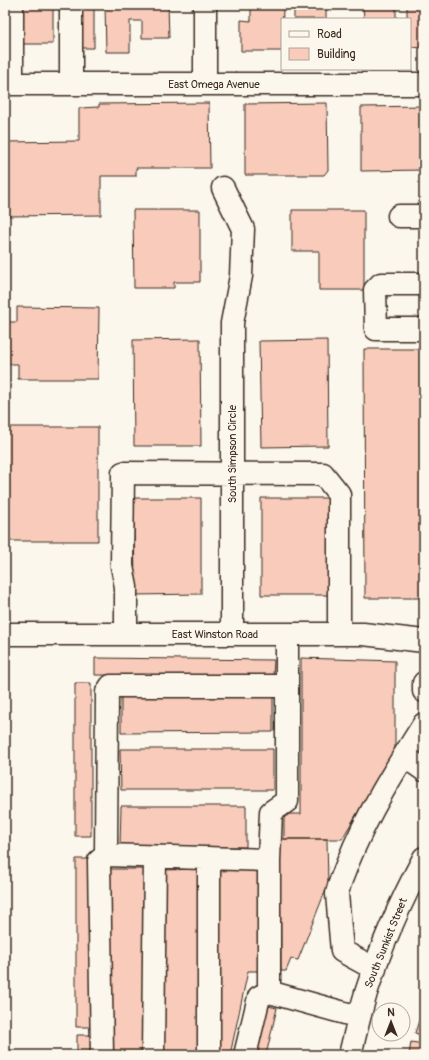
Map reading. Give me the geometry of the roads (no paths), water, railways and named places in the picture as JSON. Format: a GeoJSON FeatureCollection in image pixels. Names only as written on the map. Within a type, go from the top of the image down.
{"type":"FeatureCollection","features":[{"type":"Feature","properties":{"kind":"street"},"geometry":{"type":"LineString","coordinates":[[9,84],[12,5]]}},
{"type":"Feature","properties":{"kind":"street"},"geometry":{"type":"LineString","coordinates":[[71,5],[71,84]]}},
{"type":"Feature","properties":{"kind":"street"},"geometry":{"type":"LineString","coordinates":[[205,5],[205,84]]}},
{"type":"Feature","properties":{"kind":"street","name":"East Omega Avenue"},"geometry":{"type":"LineString","coordinates":[[9,84],[424,84]]}},
{"type":"Feature","properties":{"kind":"street","name":"South Simpson Circle"},"geometry":{"type":"LineString","coordinates":[[223,188],[243,229],[241,276],[232,323],[232,634]]}},
{"type":"Feature","properties":{"kind":"street"},"geometry":{"type":"LineString","coordinates":[[398,216],[424,216]]}},
{"type":"Feature","properties":{"kind":"street"},"geometry":{"type":"LineString","coordinates":[[424,284],[381,284],[375,290],[376,329],[424,329]]}},
{"type":"Feature","properties":{"kind":"street"},"geometry":{"type":"LineString","coordinates":[[126,634],[126,587],[122,566],[123,473],[323,474],[339,494],[339,634]]}},
{"type":"Feature","properties":{"kind":"street","name":"East Winston Road"},"geometry":{"type":"LineString","coordinates":[[5,634],[362,634],[424,641]]}},
{"type":"Feature","properties":{"kind":"street"},"geometry":{"type":"LineString","coordinates":[[269,992],[270,812],[287,801],[287,634]]}},
{"type":"Feature","properties":{"kind":"street"},"geometry":{"type":"LineString","coordinates":[[424,684],[424,691]]}},
{"type":"Feature","properties":{"kind":"street"},"geometry":{"type":"LineString","coordinates":[[106,855],[107,692],[111,686],[287,686]]}},
{"type":"Feature","properties":{"kind":"street"},"geometry":{"type":"LineString","coordinates":[[375,968],[342,951],[337,894],[355,843],[404,756],[424,724]]}},
{"type":"Feature","properties":{"kind":"street"},"geometry":{"type":"LineString","coordinates":[[404,756],[424,770]]}},
{"type":"Feature","properties":{"kind":"street"},"geometry":{"type":"LineString","coordinates":[[102,1055],[99,861],[106,855],[269,860]]}},
{"type":"Feature","properties":{"kind":"street"},"geometry":{"type":"LineString","coordinates":[[154,1055],[155,857]]}},
{"type":"Feature","properties":{"kind":"street"},"geometry":{"type":"LineString","coordinates":[[209,1055],[210,858]]}},
{"type":"Feature","properties":{"kind":"street","name":"South Sunkist Street"},"geometry":{"type":"LineString","coordinates":[[350,1055],[359,1018],[375,968],[397,914],[424,858]]}},
{"type":"Feature","properties":{"kind":"street"},"geometry":{"type":"LineString","coordinates":[[245,1055],[259,996],[269,992],[359,1018]]}}]}
